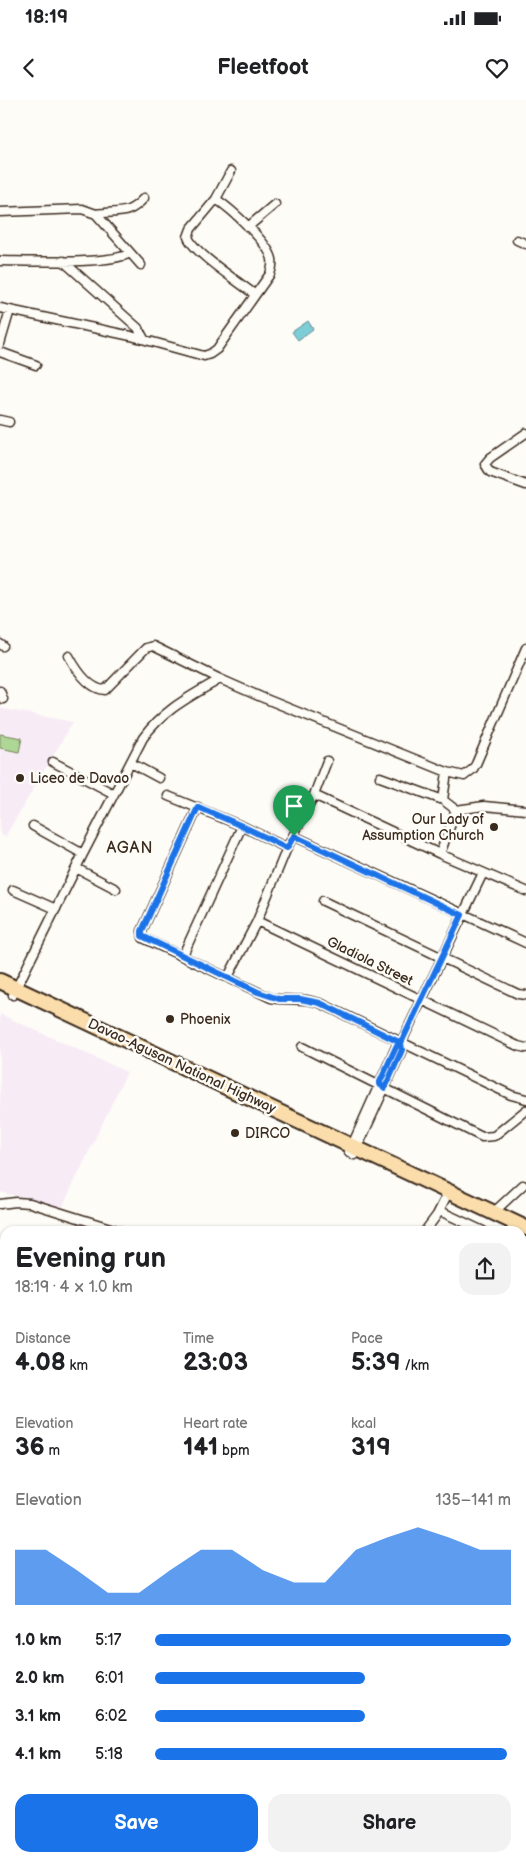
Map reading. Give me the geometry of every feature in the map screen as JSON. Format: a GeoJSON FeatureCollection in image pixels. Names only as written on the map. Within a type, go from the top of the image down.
{"type":"FeatureCollection","features":[{"type":"Feature","properties":{"kind":"highway","name":"Davao-Agusan National Highway"},"geometry":{"type":"LineString","coordinates":[[0,980],[10,991],[353,1150],[445,1200],[501,1226]]}},
{"type":"Feature","properties":{"kind":"highway","name":"Davao-Agusan National Highway"},"geometry":{"type":"LineString","coordinates":[[445,1200],[494,1212],[522,1226]]}},
{"type":"Feature","properties":{"kind":"street"},"geometry":{"type":"LineString","coordinates":[[231,171],[216,199],[189,233],[190,242],[254,294]]}},
{"type":"Feature","properties":{"kind":"street"},"geometry":{"type":"LineString","coordinates":[[0,212],[82,209],[96,214],[128,212],[144,198]]}},
{"type":"Feature","properties":{"kind":"street"},"geometry":{"type":"LineString","coordinates":[[0,308],[131,336],[204,356],[210,354],[217,349],[254,294],[270,274],[272,268],[272,258],[248,227],[236,214],[216,199]]}},
{"type":"Feature","properties":{"kind":"street"},"geometry":{"type":"LineString","coordinates":[[248,227],[275,204]]}},
{"type":"Feature","properties":{"kind":"street"},"geometry":{"type":"LineString","coordinates":[[96,214],[141,265]]}},
{"type":"Feature","properties":{"kind":"street"},"geometry":{"type":"LineString","coordinates":[[517,240],[526,244]]}},
{"type":"Feature","properties":{"kind":"street"},"geometry":{"type":"LineString","coordinates":[[0,261],[63,261],[119,258],[130,252]]}},
{"type":"Feature","properties":{"kind":"street"},"geometry":{"type":"LineString","coordinates":[[63,261],[138,328],[144,340]]}},
{"type":"Feature","properties":{"kind":"street"},"geometry":{"type":"LineString","coordinates":[[0,344],[10,310]]}},
{"type":"Feature","properties":{"kind":"street"},"geometry":{"type":"LineString","coordinates":[[131,336],[138,328]]}},
{"type":"Feature","properties":{"kind":"street"},"geometry":{"type":"LineString","coordinates":[[0,352],[36,365]]}},
{"type":"Feature","properties":{"kind":"street"},"geometry":{"type":"LineString","coordinates":[[0,420],[9,422]]}},
{"type":"Feature","properties":{"kind":"street"},"geometry":{"type":"LineString","coordinates":[[526,433],[490,458],[485,464],[490,472],[526,485]]}},
{"type":"Feature","properties":{"kind":"street"},"geometry":{"type":"LineString","coordinates":[[69,656],[83,676],[101,690],[108,688],[150,646],[153,646],[220,679],[447,772],[464,776],[473,769],[526,648]]}},
{"type":"Feature","properties":{"kind":"street"},"geometry":{"type":"LineString","coordinates":[[10,991],[56,910],[82,854],[143,738],[163,715],[220,679]]}},
{"type":"Feature","properties":{"kind":"street"},"geometry":{"type":"LineString","coordinates":[[228,977],[257,921],[287,848],[314,795],[327,761]]}},
{"type":"Feature","properties":{"kind":"street"},"geometry":{"type":"LineString","coordinates":[[53,762],[114,794]]}},
{"type":"Feature","properties":{"kind":"street"},"geometry":{"type":"LineString","coordinates":[[131,764],[159,778]]}},
{"type":"Feature","properties":{"kind":"street"},"geometry":{"type":"LineString","coordinates":[[443,800],[447,772]]}},
{"type":"Feature","properties":{"kind":"street"},"geometry":{"type":"LineString","coordinates":[[380,777],[443,800],[456,810],[484,806],[526,810]]}},
{"type":"Feature","properties":{"kind":"street"},"geometry":{"type":"LineString","coordinates":[[314,795],[440,854],[526,891]]}},
{"type":"Feature","properties":{"kind":"street"},"geometry":{"type":"LineString","coordinates":[[168,796],[242,826],[287,848]]}},
{"type":"Feature","properties":{"kind":"street"},"geometry":{"type":"LineString","coordinates":[[198,807],[142,931],[144,938],[272,998],[300,999],[320,1003],[511,1095],[526,1099]]}},
{"type":"Feature","properties":{"kind":"street"},"geometry":{"type":"LineString","coordinates":[[440,854],[456,810]]}},
{"type":"Feature","properties":{"kind":"street"},"geometry":{"type":"LineString","coordinates":[[33,826],[82,854]]}},
{"type":"Feature","properties":{"kind":"street"},"geometry":{"type":"LineString","coordinates":[[183,955],[242,826]]}},
{"type":"Feature","properties":{"kind":"street"},"geometry":{"type":"LineString","coordinates":[[294,836],[526,943]]}},
{"type":"Feature","properties":{"kind":"street"},"geometry":{"type":"LineString","coordinates":[[76,868],[116,889]]}},
{"type":"Feature","properties":{"kind":"street"},"geometry":{"type":"LineString","coordinates":[[353,1150],[382,1086],[402,1050],[401,1043],[483,873]]}},
{"type":"Feature","properties":{"kind":"street"},"geometry":{"type":"LineString","coordinates":[[13,890],[56,910]]}},
{"type":"Feature","properties":{"kind":"street"},"geometry":{"type":"LineString","coordinates":[[323,901],[518,994],[526,995]]}},
{"type":"Feature","properties":{"kind":"street","name":"Gladiola Street"},"geometry":{"type":"LineString","coordinates":[[257,921],[518,1046],[526,1048]]}},
{"type":"Feature","properties":{"kind":"street"},"geometry":{"type":"LineString","coordinates":[[302,1047],[482,1137],[488,1138],[501,1132],[526,1110]]}},
{"type":"Feature","properties":{"kind":"street"},"geometry":{"type":"LineString","coordinates":[[494,1212],[523,1185]]}},
{"type":"Feature","properties":{"kind":"street"},"geometry":{"type":"LineString","coordinates":[[428,1226],[445,1200],[477,1226]]}},
{"type":"Feature","properties":{"kind":"street"},"geometry":{"type":"LineString","coordinates":[[0,1204],[16,1202],[30,1204],[103,1226]]}},
{"type":"Feature","properties":{"kind":"shaded area","name":"Liceo de Davao"},"geometry":{"type":"Polygon","coordinates":[[[0,708],[73,722],[5,837],[0,834],[0,708]]]}},
{"type":"Feature","properties":{"kind":"shaded area"},"geometry":{"type":"Polygon","coordinates":[[[0,1014],[127,1072],[62,1208],[0,1192],[0,1014]]]}},
{"type":"Feature","properties":{"kind":"green space"},"geometry":{"type":"Polygon","coordinates":[[[0,734],[22,738],[19,752],[0,748],[0,734]]]}},
{"type":"Feature","properties":{"kind":"water"},"geometry":{"type":"Polygon","coordinates":[[[308,321],[313,329],[298,340],[292,332],[308,321]]]}},
{"type":"Feature","properties":{"kind":"place","name":"Liceo de Davao"},"geometry":{"type":"Point","coordinates":[20,778]}},
{"type":"Feature","properties":{"kind":"place","name":"Our Lady of Assumption Church"},"geometry":{"type":"Point","coordinates":[494,827]}},
{"type":"Feature","properties":{"kind":"place","name":"Phoenix"},"geometry":{"type":"Point","coordinates":[170,1019]}},
{"type":"Feature","properties":{"kind":"place","name":"DIRCO"},"geometry":{"type":"Point","coordinates":[235,1133]}},
{"type":"Feature","properties":{"kind":"district","name":"AGAN"},"geometry":{"type":"Point","coordinates":[130,848]}},
{"type":"Feature","properties":{"kind":"route"},"geometry":{"type":"LineString","coordinates":[[294,836],[287,848],[198,807],[142,931],[142,936],[272,998],[300,999],[320,1003],[401,1043],[402,1050],[385,1088],[379,1084],[396,1047],[401,1043],[443,958],[462,915],[294,836]]}}]}
